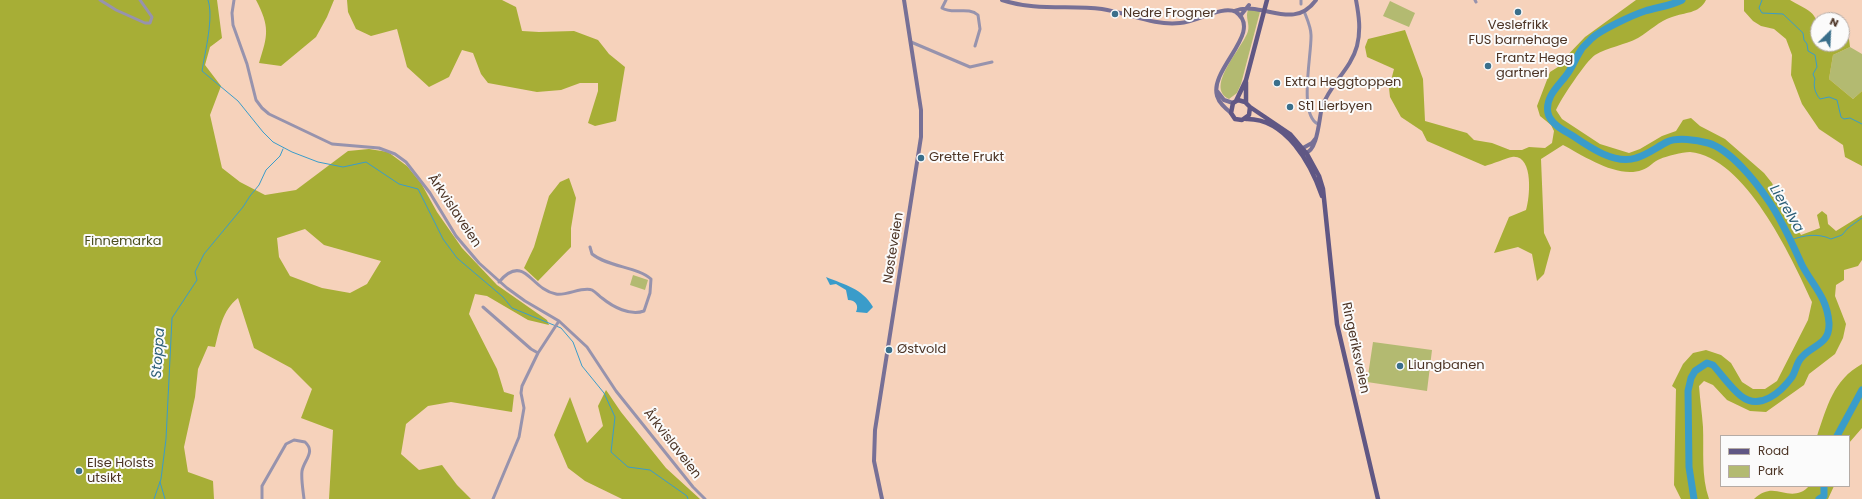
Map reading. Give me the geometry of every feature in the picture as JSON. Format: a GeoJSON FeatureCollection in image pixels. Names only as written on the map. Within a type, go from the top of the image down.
{"type":"FeatureCollection","features":[{"type":"Feature","properties":{"kind":"main road","name":"Nøsteveien"},"geometry":{"type":"LineString","coordinates":[[882,499],[874,461],[875,430],[921,137],[921,110],[904,0]]}},
{"type":"Feature","properties":{"kind":"main road"},"geometry":{"type":"LineString","coordinates":[[1002,0],[1030,6],[1104,10],[1171,24],[1195,20],[1224,10],[1234,11],[1241,15],[1244,22],[1244,31],[1219,78],[1217,90],[1220,101],[1237,120],[1246,118],[1250,114],[1250,107],[1246,102],[1241,100],[1234,102],[1224,100],[1217,90]]}},
{"type":"Feature","properties":{"kind":"main road"},"geometry":{"type":"LineString","coordinates":[[1230,113],[1246,80],[1267,0]]}},
{"type":"Feature","properties":{"kind":"main road"},"geometry":{"type":"LineString","coordinates":[[1234,11],[1243,5],[1249,5],[1294,14],[1304,12],[1316,0]]}},
{"type":"Feature","properties":{"kind":"main road"},"geometry":{"type":"LineString","coordinates":[[1316,138],[1312,143],[1303,148],[1301,153],[1307,154],[1313,146],[1316,138],[1324,103],[1348,67],[1357,46],[1360,25],[1356,0]]}},
{"type":"Feature","properties":{"kind":"main road"},"geometry":{"type":"LineString","coordinates":[[1241,15],[1249,5]]}},
{"type":"Feature","properties":{"kind":"main road"},"geometry":{"type":"LineString","coordinates":[[1246,80],[1246,102]]}},
{"type":"Feature","properties":{"kind":"main road","name":"Ringeriksveien"},"geometry":{"type":"LineString","coordinates":[[1250,107],[1283,128],[1303,148],[1322,184],[1337,324],[1378,499]]}},
{"type":"Feature","properties":{"kind":"main road","name":"Ringeriksveien"},"geometry":{"type":"LineString","coordinates":[[1246,118],[1257,120],[1276,129],[1291,141],[1301,153],[1315,177],[1324,200]]}},
{"type":"Feature","properties":{"kind":"street"},"geometry":{"type":"LineString","coordinates":[[100,0],[116,10],[145,23],[150,23],[152,17],[140,0]]}},
{"type":"Feature","properties":{"kind":"street","name":"Årkvislaveien"},"geometry":{"type":"LineString","coordinates":[[234,0],[232,13],[233,25],[247,64],[256,100],[262,108],[269,114],[332,144],[379,148],[400,158],[412,168],[423,181],[460,242],[499,282],[558,324],[587,347],[616,391],[693,487],[705,499]]}},
{"type":"Feature","properties":{"kind":"street"},"geometry":{"type":"LineString","coordinates":[[946,0],[942,8],[944,9],[951,11],[971,10],[978,15],[980,29],[975,46]]}},
{"type":"Feature","properties":{"kind":"street"},"geometry":{"type":"LineString","coordinates":[[1304,12],[1311,34],[1308,69],[1309,104],[1312,118],[1318,124]]}},
{"type":"Feature","properties":{"kind":"street"},"geometry":{"type":"LineString","coordinates":[[911,42],[970,67],[992,62]]}},
{"type":"Feature","properties":{"kind":"street"},"geometry":{"type":"LineString","coordinates":[[499,282],[509,273],[520,271],[525,273],[542,289],[555,294],[565,295],[584,290],[591,290],[616,308],[634,312],[644,311],[650,293],[651,279],[648,276],[604,261],[592,254],[590,247]]}},
{"type":"Feature","properties":{"kind":"street"},"geometry":{"type":"LineString","coordinates":[[483,307],[525,344],[538,353]]}},
{"type":"Feature","properties":{"kind":"street"},"geometry":{"type":"LineString","coordinates":[[493,499],[517,444],[524,408],[521,389],[538,353],[558,324]]}},
{"type":"Feature","properties":{"kind":"street"},"geometry":{"type":"LineString","coordinates":[[262,499],[262,488],[265,481],[286,444],[294,440],[305,442],[310,449],[310,455],[302,471],[304,499]]}},
{"type":"Feature","properties":{"kind":"green space","name":"Finnemarka"},"geometry":{"type":"Polygon","coordinates":[[[0,0],[217,0],[222,38],[210,47],[205,65],[221,86],[210,115],[222,168],[240,182],[265,195],[296,190],[348,151],[369,149],[388,152],[407,166],[421,183],[437,212],[462,248],[497,285],[547,320],[549,325],[528,320],[487,296],[475,294],[469,314],[497,369],[504,392],[514,395],[512,412],[451,402],[428,406],[406,424],[401,454],[419,470],[442,465],[457,485],[471,499],[329,499],[333,430],[301,418],[312,389],[291,368],[254,348],[238,298],[228,308],[225,314],[215,347],[208,346],[198,369],[195,397],[184,447],[188,472],[213,481],[214,499],[0,499],[0,0]],[[305,229],[277,238],[279,257],[290,276],[322,288],[350,293],[367,284],[381,261],[324,245],[305,229]]]}},
{"type":"Feature","properties":{"kind":"green space"},"geometry":{"type":"Polygon","coordinates":[[[256,0],[334,0],[316,37],[281,66],[259,63],[266,38],[266,31],[264,17],[256,0]]]}},
{"type":"Feature","properties":{"kind":"green space"},"geometry":{"type":"Polygon","coordinates":[[[347,0],[502,0],[516,7],[522,31],[574,31],[598,40],[609,54],[625,67],[616,121],[595,126],[588,123],[598,91],[598,83],[580,83],[561,90],[537,92],[488,83],[481,74],[473,53],[462,50],[449,77],[429,87],[407,67],[397,29],[371,36],[356,29],[348,12],[347,0]]]}},
{"type":"Feature","properties":{"kind":"green space"},"geometry":{"type":"Polygon","coordinates":[[[1636,0],[1706,0],[1700,8],[1696,10],[1667,19],[1638,38],[1595,55],[1574,81],[1556,110],[1562,119],[1600,144],[1629,153],[1640,149],[1662,136],[1676,131],[1683,120],[1691,118],[1700,126],[1725,139],[1764,173],[1772,183],[1779,199],[1801,235],[1820,228],[1817,215],[1822,211],[1827,215],[1828,224],[1836,231],[1862,215],[1862,260],[1858,266],[1844,270],[1844,280],[1836,285],[1835,296],[1846,324],[1843,338],[1835,354],[1809,374],[1804,385],[1766,412],[1750,411],[1727,400],[1713,385],[1704,381],[1699,386],[1703,427],[1703,463],[1706,490],[1709,499],[1681,499],[1674,485],[1676,389],[1672,386],[1683,364],[1693,353],[1706,350],[1721,355],[1731,363],[1742,382],[1753,389],[1765,389],[1777,381],[1808,320],[1812,302],[1792,260],[1764,212],[1747,190],[1729,171],[1710,158],[1690,152],[1679,153],[1658,160],[1647,168],[1633,172],[1612,169],[1601,165],[1563,145],[1541,159],[1544,233],[1551,248],[1544,274],[1537,281],[1532,254],[1518,247],[1494,253],[1509,217],[1526,210],[1529,196],[1529,178],[1524,162],[1519,158],[1512,157],[1485,166],[1427,141],[1422,131],[1401,117],[1390,97],[1389,88],[1394,69],[1367,57],[1365,47],[1368,39],[1405,30],[1423,79],[1425,121],[1467,133],[1474,140],[1492,143],[1510,150],[1522,150],[1529,147],[1545,148],[1552,143],[1554,131],[1551,125],[1540,116],[1537,106],[1550,72],[1558,67],[1585,37],[1636,0]]]}},
{"type":"Feature","properties":{"kind":"green space"},"geometry":{"type":"Polygon","coordinates":[[[1744,0],[1790,0],[1811,12],[1810,52],[1839,52],[1833,55],[1829,79],[1853,99],[1862,91],[1862,166],[1845,157],[1843,145],[1819,129],[1802,104],[1791,75],[1792,55],[1786,39],[1774,29],[1761,26],[1753,21],[1744,11],[1744,0]]]}},
{"type":"Feature","properties":{"kind":"green space"},"geometry":{"type":"Polygon","coordinates":[[[1390,1],[1415,13],[1409,27],[1383,16],[1390,1]]]}},
{"type":"Feature","properties":{"kind":"green space"},"geometry":{"type":"Polygon","coordinates":[[[1261,8],[1241,84],[1237,93],[1229,99],[1222,93],[1221,86],[1223,77],[1227,67],[1248,31],[1248,10],[1261,8]]]}},
{"type":"Feature","properties":{"kind":"green space"},"geometry":{"type":"Polygon","coordinates":[[[1850,47],[1862,54],[1862,91],[1853,99],[1829,79],[1833,55],[1839,52],[1850,52],[1850,47]]]}},
{"type":"Feature","properties":{"kind":"green space"},"geometry":{"type":"Polygon","coordinates":[[[569,178],[576,198],[571,228],[571,247],[538,281],[524,268],[534,247],[549,196],[560,182],[569,178]]]}},
{"type":"Feature","properties":{"kind":"green space"},"geometry":{"type":"Polygon","coordinates":[[[633,275],[648,280],[645,290],[630,285],[633,275]]]}},
{"type":"Feature","properties":{"kind":"green space","name":"Liungbanen"},"geometry":{"type":"Polygon","coordinates":[[[1373,342],[1432,350],[1427,391],[1367,382],[1373,342]]]}},
{"type":"Feature","properties":{"kind":"green space"},"geometry":{"type":"Polygon","coordinates":[[[1862,364],[1862,428],[1850,442],[1850,435],[1817,435],[1832,395],[1844,378],[1852,370],[1862,364]]]}},
{"type":"Feature","properties":{"kind":"green space"},"geometry":{"type":"Polygon","coordinates":[[[606,390],[621,412],[666,468],[700,499],[622,499],[585,481],[568,468],[554,435],[570,397],[587,443],[603,426],[598,406],[606,390]]]}},
{"type":"Feature","properties":{"kind":"green space"},"geometry":{"type":"Polygon","coordinates":[[[1808,487],[1834,487],[1828,499],[1754,499],[1767,491],[1795,494],[1802,492],[1808,487]]]}},
{"type":"Feature","properties":{"kind":"water"},"geometry":{"type":"Polygon","coordinates":[[[826,277],[858,291],[864,295],[873,307],[867,313],[856,312],[856,304],[853,301],[848,300],[846,290],[836,284],[830,285],[826,277]]]}},
{"type":"Feature","properties":{"kind":"waterway"},"geometry":{"type":"LineString","coordinates":[[208,0],[210,7],[210,25],[202,71],[238,101],[273,142],[292,152],[318,162],[343,167],[366,162],[399,184],[418,189],[443,239],[457,258],[503,297],[512,308],[561,328],[573,342],[582,366],[604,393],[615,417],[611,452],[628,467],[650,470],[687,496],[688,499]]}},
{"type":"Feature","properties":{"kind":"waterway","name":"Lierelva"},"geometry":{"type":"LineString","coordinates":[[1682,0],[1645,11],[1595,35],[1582,49],[1570,71],[1555,89],[1548,102],[1549,117],[1558,127],[1594,150],[1620,159],[1628,160],[1640,157],[1671,140],[1681,139],[1708,143],[1725,152],[1750,176],[1778,216],[1802,265],[1819,292],[1828,314],[1829,323],[1829,330],[1824,340],[1800,359],[1792,377],[1787,383],[1776,394],[1763,401],[1748,400],[1741,396],[1713,365],[1707,363],[1695,371],[1691,378],[1688,391],[1689,467],[1694,499]]}},
{"type":"Feature","properties":{"kind":"waterway"},"geometry":{"type":"LineString","coordinates":[[1762,0],[1759,8],[1762,13],[1783,14],[1803,33],[1808,51],[1815,55],[1817,67],[1813,74],[1815,79],[1814,87],[1820,99],[1829,97],[1837,100],[1841,117],[1844,119],[1850,118],[1862,124]]}},
{"type":"Feature","properties":{"kind":"waterway","name":"Stoppa"},"geometry":{"type":"LineString","coordinates":[[154,499],[161,479],[166,439],[172,318],[197,280],[195,272],[204,254],[243,207],[259,185],[266,170],[280,156],[283,149]]}},
{"type":"Feature","properties":{"kind":"waterway"},"geometry":{"type":"LineString","coordinates":[[1791,240],[1811,235],[1831,239],[1842,235],[1848,228],[1862,218]]}},
{"type":"Feature","properties":{"kind":"waterway","name":"Lierelva"},"geometry":{"type":"LineString","coordinates":[[1838,435],[1862,390]]}},
{"type":"Feature","properties":{"kind":"waterway","name":"Stoppa"},"geometry":{"type":"LineString","coordinates":[[160,482],[165,499]]}},
{"type":"Feature","properties":{"kind":"waterway","name":"Lierelva"},"geometry":{"type":"LineString","coordinates":[[1819,499],[1824,496],[1824,487]]}},
{"type":"Feature","properties":{"kind":"place","name":"Veslefrikk FUS barnehage"},"geometry":{"type":"Point","coordinates":[1518,12]}},
{"type":"Feature","properties":{"kind":"place","name":"Nedre Frogner"},"geometry":{"type":"Point","coordinates":[1115,14]}},
{"type":"Feature","properties":{"kind":"place","name":"Frantz Hegg gartneri"},"geometry":{"type":"Point","coordinates":[1488,66]}},
{"type":"Feature","properties":{"kind":"place","name":"Extra Heggtoppen"},"geometry":{"type":"Point","coordinates":[1277,83]}},
{"type":"Feature","properties":{"kind":"place","name":"St1 Lierbyen"},"geometry":{"type":"Point","coordinates":[1290,107]}},
{"type":"Feature","properties":{"kind":"place","name":"Grette Frukt"},"geometry":{"type":"Point","coordinates":[921,158]}},
{"type":"Feature","properties":{"kind":"place","name":"Østvold"},"geometry":{"type":"Point","coordinates":[889,350]}},
{"type":"Feature","properties":{"kind":"place","name":"Liungbanen"},"geometry":{"type":"Point","coordinates":[1400,366]}},
{"type":"Feature","properties":{"kind":"place","name":"Else Holsts utsikt"},"geometry":{"type":"Point","coordinates":[79,471]}}]}
